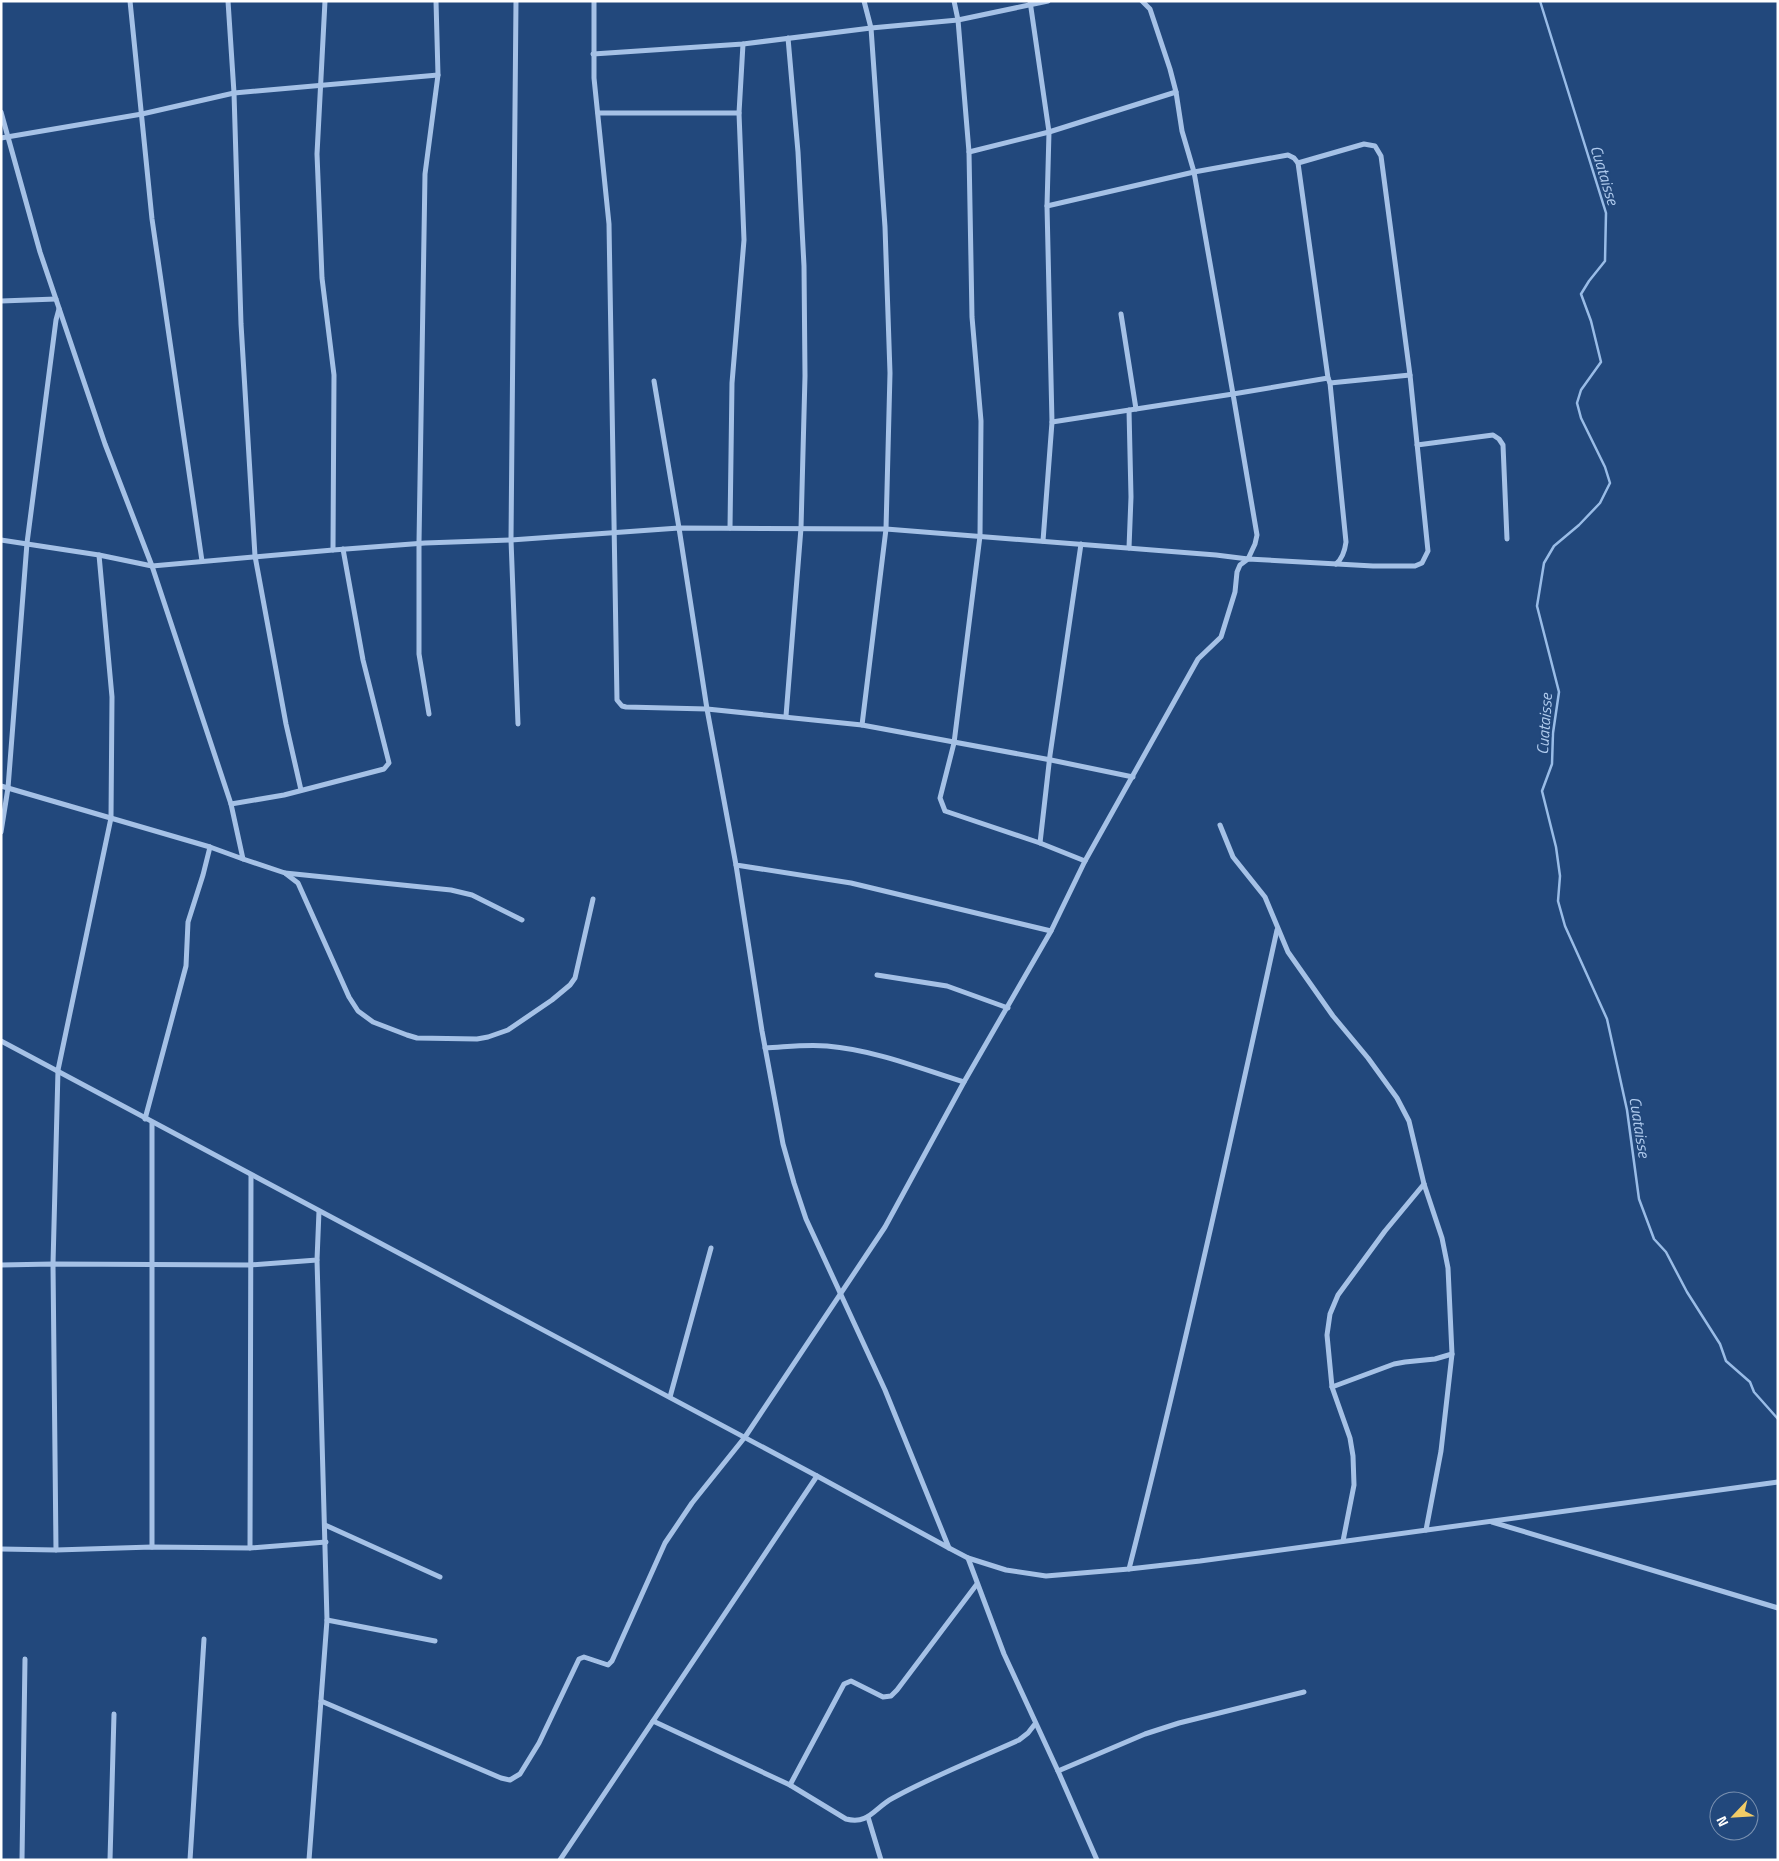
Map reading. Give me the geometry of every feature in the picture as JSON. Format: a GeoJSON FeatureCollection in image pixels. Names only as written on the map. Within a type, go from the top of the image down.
{"type":"FeatureCollection","features":[{"type":"Feature","properties":{"kind":"street"},"geometry":{"type":"LineString","coordinates":[[130,1],[152,219],[202,561]]}},
{"type":"Feature","properties":{"kind":"street"},"geometry":{"type":"LineString","coordinates":[[228,1],[234,93],[241,324],[254,556],[301,790]]}},
{"type":"Feature","properties":{"kind":"street"},"geometry":{"type":"LineString","coordinates":[[325,1],[317,154],[322,278],[334,375],[333,550]]}},
{"type":"Feature","properties":{"kind":"street"},"geometry":{"type":"LineString","coordinates":[[429,714],[419,654],[419,543],[426,174],[438,75],[436,1]]}},
{"type":"Feature","properties":{"kind":"street"},"geometry":{"type":"LineString","coordinates":[[516,1],[511,540],[518,724]]}},
{"type":"Feature","properties":{"kind":"street"},"geometry":{"type":"LineString","coordinates":[[594,1],[593,54],[609,224],[618,704],[626,707],[707,708],[862,725],[1133,777]]}},
{"type":"Feature","properties":{"kind":"street"},"geometry":{"type":"LineString","coordinates":[[862,725],[886,528],[890,364],[885,227],[871,28],[864,1]]}},
{"type":"Feature","properties":{"kind":"street"},"geometry":{"type":"LineString","coordinates":[[954,1],[958,20],[969,152],[972,316],[981,421],[980,536],[954,743],[940,798],[945,811],[1040,843],[1085,861]]}},
{"type":"Feature","properties":{"kind":"street"},"geometry":{"type":"LineString","coordinates":[[593,54],[743,44],[871,28],[958,20],[1030,3],[1048,1]]}},
{"type":"Feature","properties":{"kind":"street"},"geometry":{"type":"LineString","coordinates":[[321,1701],[501,1778],[515,1779],[520,1774],[539,1743],[579,1659],[584,1657],[608,1665],[612,1662],[665,1543],[692,1502],[745,1437],[885,1227],[964,1082],[1051,931],[1085,861],[1198,659],[1221,637],[1235,592],[1237,572],[1240,565],[1248,559],[1256,544],[1257,535],[1194,172],[1182,131],[1176,92],[1150,9],[1142,1]]}},
{"type":"Feature","properties":{"kind":"street"},"geometry":{"type":"LineString","coordinates":[[1030,3],[1049,132],[1047,206],[1052,422],[1043,541]]}},
{"type":"Feature","properties":{"kind":"street"},"geometry":{"type":"LineString","coordinates":[[786,716],[801,528],[804,376],[804,266],[798,152],[788,38]]}},
{"type":"Feature","properties":{"kind":"street"},"geometry":{"type":"LineString","coordinates":[[730,528],[732,383],[744,240],[739,113],[743,44]]}},
{"type":"Feature","properties":{"kind":"street"},"geometry":{"type":"LineString","coordinates":[[1,138],[142,114],[234,93],[322,87],[438,75]]}},
{"type":"Feature","properties":{"kind":"street"},"geometry":{"type":"LineString","coordinates":[[969,152],[1049,132],[1176,92]]}},
{"type":"Feature","properties":{"kind":"street"},"geometry":{"type":"LineString","coordinates":[[1,112],[10,137],[26,204],[56,299],[105,444],[152,566],[231,804],[243,860]]}},
{"type":"Feature","properties":{"kind":"street"},"geometry":{"type":"LineString","coordinates":[[598,112],[739,113]]}},
{"type":"Feature","properties":{"kind":"street"},"geometry":{"type":"LineString","coordinates":[[1,540],[99,555],[152,566],[419,543],[511,540],[614,531],[679,528],[886,528],[1248,559],[1415,566],[1422,562],[1428,551],[1410,375],[1381,156],[1378,149],[1370,144],[1364,144],[1298,163]]}},
{"type":"Feature","properties":{"kind":"street"},"geometry":{"type":"LineString","coordinates":[[1047,206],[1194,172],[1288,155],[1294,158],[1298,163],[1329,381],[1346,542],[1345,550],[1336,564]]}},
{"type":"Feature","properties":{"kind":"street"},"geometry":{"type":"LineString","coordinates":[[1,301],[56,299]]}},
{"type":"Feature","properties":{"kind":"street"},"geometry":{"type":"LineString","coordinates":[[1,832],[8,788],[27,543],[56,320],[60,309]]}},
{"type":"Feature","properties":{"kind":"street"},"geometry":{"type":"LineString","coordinates":[[1121,314],[1136,409]]}},
{"type":"Feature","properties":{"kind":"street"},"geometry":{"type":"LineString","coordinates":[[1052,422],[1329,381],[1410,375]]}},
{"type":"Feature","properties":{"kind":"street"},"geometry":{"type":"LineString","coordinates":[[654,381],[707,708],[736,865],[765,1048],[783,1144],[806,1219],[885,1390],[949,1548]]}},
{"type":"Feature","properties":{"kind":"street"},"geometry":{"type":"LineString","coordinates":[[1129,410],[1131,497],[1129,548]]}},
{"type":"Feature","properties":{"kind":"street"},"geometry":{"type":"LineString","coordinates":[[1417,445],[1493,435],[1499,439],[1503,445],[1506,538]]}},
{"type":"Feature","properties":{"kind":"street"},"geometry":{"type":"LineString","coordinates":[[1040,843],[1080,544]]}},
{"type":"Feature","properties":{"kind":"street"},"geometry":{"type":"LineString","coordinates":[[231,804],[284,795],[384,769],[389,763],[363,660],[343,549]]}},
{"type":"Feature","properties":{"kind":"street"},"geometry":{"type":"LineString","coordinates":[[56,1550],[54,1264],[58,1070],[110,818],[112,697],[99,555]]}},
{"type":"Feature","properties":{"kind":"street"},"geometry":{"type":"LineString","coordinates":[[1,786],[210,847],[285,873],[451,890],[472,895],[522,920]]}},
{"type":"Feature","properties":{"kind":"street"},"geometry":{"type":"LineString","coordinates":[[1220,825],[1233,857],[1265,897],[1288,952],[1298,968],[1397,1098],[1409,1121],[1424,1184],[1442,1238],[1446,1261],[1452,1354],[1441,1451],[1426,1530]]}},
{"type":"Feature","properties":{"kind":"street"},"geometry":{"type":"LineString","coordinates":[[145,1119],[186,966],[188,922],[204,876],[210,847]]}},
{"type":"Feature","properties":{"kind":"street"},"geometry":{"type":"LineString","coordinates":[[736,865],[851,883],[1051,931]]}},
{"type":"Feature","properties":{"kind":"street"},"geometry":{"type":"LineString","coordinates":[[285,873],[300,888],[349,997],[358,1011],[373,1022],[417,1038],[477,1039],[500,1034],[516,1026],[570,985],[578,972],[592,899]]}},
{"type":"Feature","properties":{"kind":"street"},"geometry":{"type":"LineString","coordinates":[[1129,1569],[1167,1420],[1278,930]]}},
{"type":"Feature","properties":{"kind":"street"},"geometry":{"type":"LineString","coordinates":[[877,975],[947,986],[1008,1008]]}},
{"type":"Feature","properties":{"kind":"street"},"geometry":{"type":"LineString","coordinates":[[1,1041],[745,1437],[949,1548],[968,1558],[1006,1570],[1046,1576],[1129,1569],[1778,1482]]}},
{"type":"Feature","properties":{"kind":"street"},"geometry":{"type":"LineString","coordinates":[[765,1048],[826,1046],[867,1052],[964,1082]]}},
{"type":"Feature","properties":{"kind":"street"},"geometry":{"type":"LineString","coordinates":[[152,1123],[152,1547]]}},
{"type":"Feature","properties":{"kind":"street"},"geometry":{"type":"LineString","coordinates":[[250,1548],[251,1175]]}},
{"type":"Feature","properties":{"kind":"street"},"geometry":{"type":"LineString","coordinates":[[1343,1541],[1354,1485],[1353,1456],[1350,1438],[1332,1387],[1327,1335],[1330,1314],[1338,1295],[1379,1239],[1424,1184]]}},
{"type":"Feature","properties":{"kind":"street"},"geometry":{"type":"LineString","coordinates":[[309,1860],[327,1620],[318,1260],[319,1211]]}},
{"type":"Feature","properties":{"kind":"street"},"geometry":{"type":"LineString","coordinates":[[670,1397],[711,1248]]}},
{"type":"Feature","properties":{"kind":"street"},"geometry":{"type":"LineString","coordinates":[[1,1265],[250,1265],[318,1260]]}},
{"type":"Feature","properties":{"kind":"street"},"geometry":{"type":"LineString","coordinates":[[1332,1387],[1394,1364],[1435,1359],[1452,1354]]}},
{"type":"Feature","properties":{"kind":"street"},"geometry":{"type":"LineString","coordinates":[[560,1860],[817,1476]]}},
{"type":"Feature","properties":{"kind":"street"},"geometry":{"type":"LineString","coordinates":[[1489,1521],[1778,1608]]}},
{"type":"Feature","properties":{"kind":"street"},"geometry":{"type":"LineString","coordinates":[[326,1525],[440,1577]]}},
{"type":"Feature","properties":{"kind":"street"},"geometry":{"type":"LineString","coordinates":[[1,1549],[250,1548],[326,1542]]}},
{"type":"Feature","properties":{"kind":"street"},"geometry":{"type":"LineString","coordinates":[[968,1558],[1004,1654],[1097,1860]]}},
{"type":"Feature","properties":{"kind":"street"},"geometry":{"type":"LineString","coordinates":[[790,1785],[844,1684],[851,1681],[883,1697],[891,1696],[977,1584]]}},
{"type":"Feature","properties":{"kind":"street"},"geometry":{"type":"LineString","coordinates":[[327,1620],[435,1641]]}},
{"type":"Feature","properties":{"kind":"street"},"geometry":{"type":"LineString","coordinates":[[190,1860],[204,1639]]}},
{"type":"Feature","properties":{"kind":"street"},"geometry":{"type":"LineString","coordinates":[[22,1860],[25,1659]]}},
{"type":"Feature","properties":{"kind":"street"},"geometry":{"type":"LineString","coordinates":[[1058,1771],[1145,1734],[1179,1723],[1304,1692]]}},
{"type":"Feature","properties":{"kind":"street"},"geometry":{"type":"LineString","coordinates":[[110,1860],[114,1714]]}},
{"type":"Feature","properties":{"kind":"street"},"geometry":{"type":"LineString","coordinates":[[653,1721],[790,1785],[846,1819],[861,1821],[892,1798],[1019,1740],[1035,1724]]}},
{"type":"Feature","properties":{"kind":"street"},"geometry":{"type":"LineString","coordinates":[[868,1816],[880,1860]]}},
{"type":"Feature","properties":{"kind":"waterway","name":"Cuataisse"},"geometry":{"type":"LineString","coordinates":[[1540,1],[1606,213],[1605,261],[1581,294],[1591,321],[1601,362],[1581,390],[1577,403],[1581,418],[1605,467],[1610,483],[1600,503],[1579,525],[1554,546],[1544,563],[1537,606],[1559,692],[1553,733],[1552,764],[1542,791],[1556,847],[1560,876],[1558,901],[1565,926],[1607,1019],[1627,1110],[1639,1199],[1654,1239],[1666,1252],[1687,1292],[1720,1344],[1726,1361],[1750,1382],[1754,1392],[1778,1419]]}}]}
